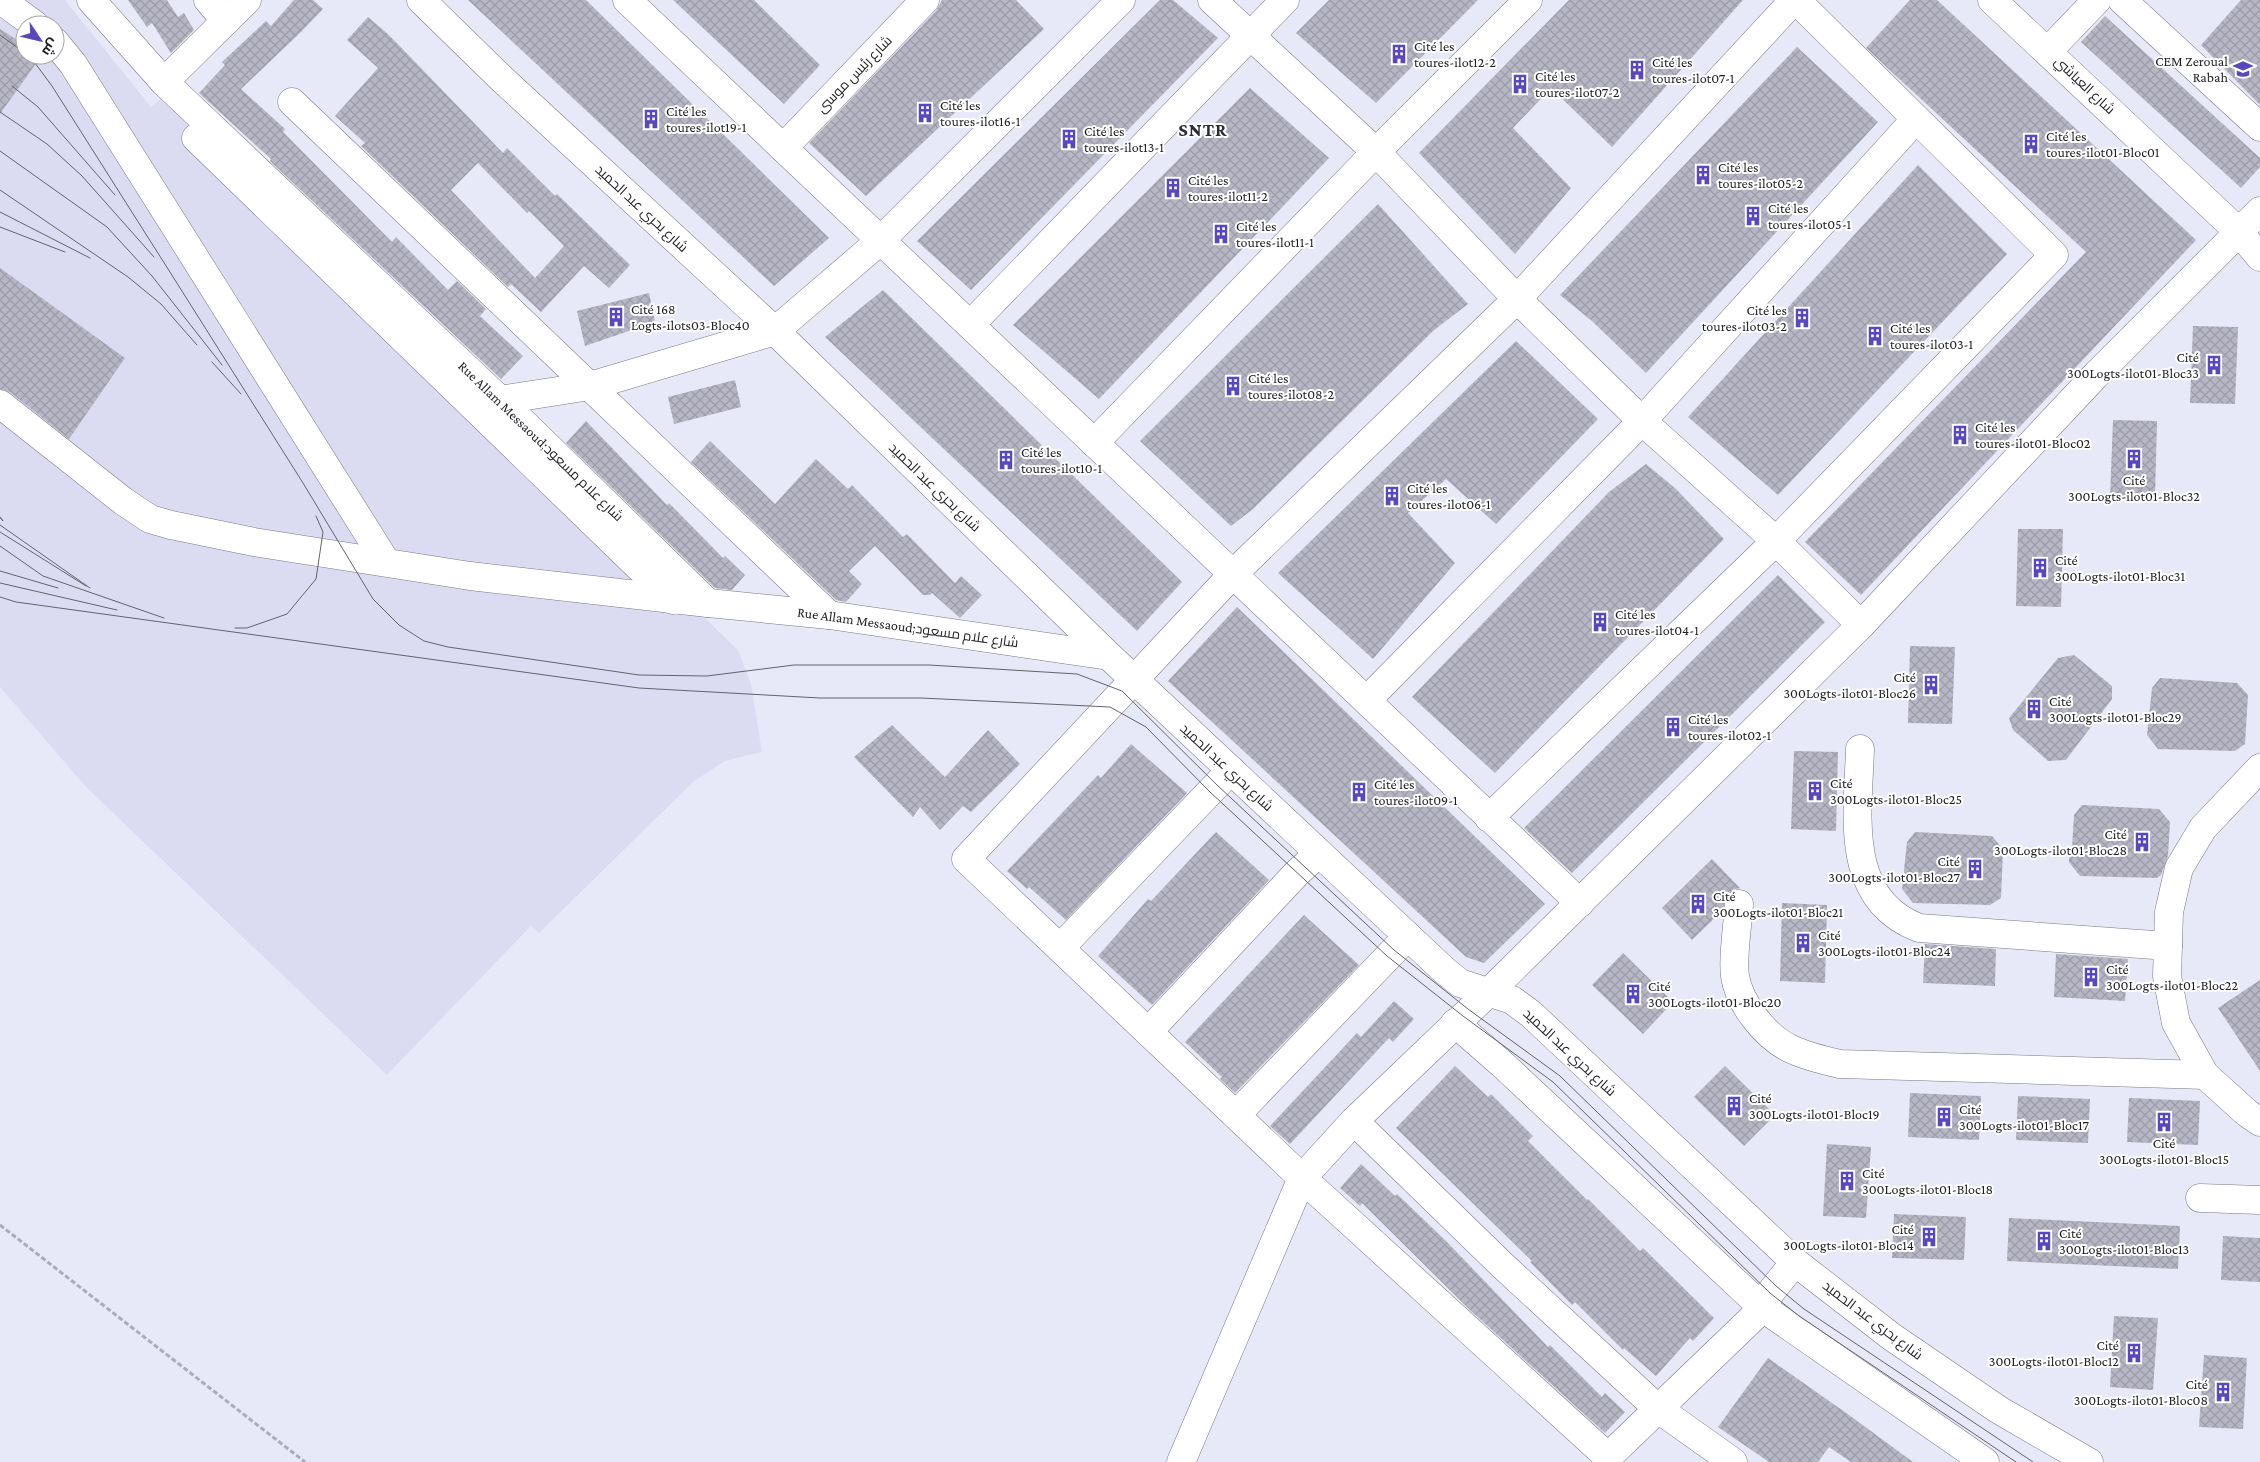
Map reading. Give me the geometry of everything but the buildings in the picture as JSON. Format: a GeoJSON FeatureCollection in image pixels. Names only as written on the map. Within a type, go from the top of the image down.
{"type":"FeatureCollection","features":[{"type":"Feature","properties":{"kind":"street"},"geometry":{"type":"LineString","coordinates":[[1,0],[21,15]]}},
{"type":"Feature","properties":{"kind":"street","name":"Rue Allam Messaoud;شارع علام مسعود"},"geometry":{"type":"LineString","coordinates":[[90,0],[164,82],[500,400],[708,603],[830,615],[1109,656]]}},
{"type":"Feature","properties":{"kind":"street"},"geometry":{"type":"LineString","coordinates":[[208,0],[226,21]]}},
{"type":"Feature","properties":{"kind":"street"},"geometry":{"type":"LineString","coordinates":[[164,82],[247,0]]}},
{"type":"Feature","properties":{"kind":"street","name":"شارع بحري عبد الحميد"},"geometry":{"type":"LineString","coordinates":[[421,0],[502,79],[775,331],[1134,680],[1460,983],[1490,991],[1512,1000],[1531,1014],[1795,1262],[1892,1337],[1999,1410],[2089,1462]]}},
{"type":"Feature","properties":{"kind":"street"},"geometry":{"type":"LineString","coordinates":[[626,0],[1580,902]]}},
{"type":"Feature","properties":{"kind":"street","name":"شارع رئيس موسى"},"geometry":{"type":"LineString","coordinates":[[783,148],[926,0]]}},
{"type":"Feature","properties":{"kind":"street"},"geometry":{"type":"LineString","coordinates":[[500,400],[590,386],[775,331],[880,241],[1121,0]]}},
{"type":"Feature","properties":{"kind":"street"},"geometry":{"type":"LineString","coordinates":[[1212,0],[1376,152],[1517,299],[1642,421],[1776,540],[1861,625]]}},
{"type":"Feature","properties":{"kind":"street"},"geometry":{"type":"LineString","coordinates":[[970,325],[1285,0]]}},
{"type":"Feature","properties":{"kind":"street"},"geometry":{"type":"LineString","coordinates":[[1094,443],[1376,152],[1528,0]]}},
{"type":"Feature","properties":{"kind":"street"},"geometry":{"type":"LineString","coordinates":[[1489,818],[1776,540],[2054,256],[1795,0],[1517,299],[1233,574],[966,859],[1302,1178],[1608,1457],[1763,1308],[1770,1294],[1795,1262]]}},
{"type":"Feature","properties":{"kind":"street","name":"شارع العياشي"},"geometry":{"type":"LineString","coordinates":[[1992,0],[2239,232],[2260,257]]}},
{"type":"Feature","properties":{"kind":"street"},"geometry":{"type":"LineString","coordinates":[[2048,51],[2097,0]]}},
{"type":"Feature","properties":{"kind":"street"},"geometry":{"type":"LineString","coordinates":[[2122,0],[2260,127]]}},
{"type":"Feature","properties":{"kind":"street"},"geometry":{"type":"LineString","coordinates":[[65,54],[73,64],[386,562]]}},
{"type":"Feature","properties":{"kind":"street"},"geometry":{"type":"LineString","coordinates":[[292,102],[830,615]]}},
{"type":"Feature","properties":{"kind":"street"},"geometry":{"type":"LineString","coordinates":[[168,111],[672,600]]}},
{"type":"Feature","properties":{"kind":"street"},"geometry":{"type":"LineString","coordinates":[[1367,700],[1642,421],[1915,120]]}},
{"type":"Feature","properties":{"kind":"street"},"geometry":{"type":"LineString","coordinates":[[1180,1462],[1302,1178],[1354,1121],[1490,991],[1861,625],[2095,376],[2260,211]]}},
{"type":"Feature","properties":{"kind":"street"},"geometry":{"type":"LineString","coordinates":[[0,404],[123,501],[150,519],[254,542],[470,576],[708,603]]}},
{"type":"Feature","properties":{"kind":"street"},"geometry":{"type":"LineString","coordinates":[[1860,749],[1858,839],[1864,873],[1879,900],[1900,921],[1919,928],[2168,946]]}},
{"type":"Feature","properties":{"kind":"street"},"geometry":{"type":"LineString","coordinates":[[2260,768],[2203,828],[2179,868],[2169,912],[2167,976],[2176,1023],[2205,1075],[2247,1113],[2260,1122]]}},
{"type":"Feature","properties":{"kind":"street"},"geometry":{"type":"LineString","coordinates":[[1060,948],[1230,770]]}},
{"type":"Feature","properties":{"kind":"street"},"geometry":{"type":"LineString","coordinates":[[1148,1032],[1297,873],[1319,853]]}},
{"type":"Feature","properties":{"kind":"street"},"geometry":{"type":"LineString","coordinates":[[1739,904],[1735,976],[1742,998],[1754,1016],[1770,1033],[1787,1047],[1810,1057],[1840,1064],[2205,1075]]}},
{"type":"Feature","properties":{"kind":"street"},"geometry":{"type":"LineString","coordinates":[[1236,1116],[1408,936]]}},
{"type":"Feature","properties":{"kind":"street"},"geometry":{"type":"LineString","coordinates":[[1455,1023],[1502,1064],[1763,1308],[1985,1462]]}},
{"type":"Feature","properties":{"kind":"street"},"geometry":{"type":"LineString","coordinates":[[1354,1121],[1501,1264],[1657,1408],[1733,1462]]}},
{"type":"Feature","properties":{"kind":"street"},"geometry":{"type":"LineString","coordinates":[[2200,1198],[2260,1200]]}},
{"type":"Feature","properties":{"kind":"path"},"geometry":{"type":"LineString","coordinates":[[0,1225],[305,1462]]}},
{"type":"Feature","properties":{"kind":"shaded area"},"geometry":{"type":"Polygon","coordinates":[[[0,0],[65,0],[151,107],[164,96],[738,650],[751,684],[762,752],[725,761],[693,782],[539,933],[531,926],[387,1075],[85,786],[0,687],[0,0]]]}},
{"type":"Feature","properties":{"kind":"tram line"},"geometry":{"type":"LineString","coordinates":[[0,35],[15,46]]}},
{"type":"Feature","properties":{"kind":"tram line"},"geometry":{"type":"LineString","coordinates":[[36,65],[52,86],[303,483],[373,599],[399,625],[424,641],[448,647],[639,675],[707,676],[794,665],[929,665],[1077,674],[1122,691],[1217,785],[1394,950],[1468,1009],[1560,1076],[1776,1286],[1804,1309],[2033,1462]]}},
{"type":"Feature","properties":{"kind":"tram line"},"geometry":{"type":"LineString","coordinates":[[12,86],[38,107],[115,195]]}},
{"type":"Feature","properties":{"kind":"tram line"},"geometry":{"type":"LineString","coordinates":[[0,112],[47,144],[82,176],[154,257]]}},
{"type":"Feature","properties":{"kind":"tram line"},"geometry":{"type":"LineString","coordinates":[[0,151],[107,227],[152,276],[222,365]]}},
{"type":"Feature","properties":{"kind":"tram line"},"geometry":{"type":"LineString","coordinates":[[0,190],[128,277],[161,304],[197,345]]}},
{"type":"Feature","properties":{"kind":"tram line"},"geometry":{"type":"LineString","coordinates":[[0,212],[90,258]]}},
{"type":"Feature","properties":{"kind":"tram line"},"geometry":{"type":"LineString","coordinates":[[0,227],[65,252]]}},
{"type":"Feature","properties":{"kind":"tram line"},"geometry":{"type":"LineString","coordinates":[[212,362],[241,394]]}},
{"type":"Feature","properties":{"kind":"tram line"},"geometry":{"type":"LineString","coordinates":[[235,628],[247,628],[287,614],[316,579],[323,532],[316,516]]}},
{"type":"Feature","properties":{"kind":"tram line"},"geometry":{"type":"LineString","coordinates":[[0,517],[3,521],[0,517]]}},
{"type":"Feature","properties":{"kind":"tram line"},"geometry":{"type":"LineString","coordinates":[[0,525],[90,588]]}},
{"type":"Feature","properties":{"kind":"tram line"},"geometry":{"type":"LineString","coordinates":[[0,532],[86,586]]}},
{"type":"Feature","properties":{"kind":"tram line"},"geometry":{"type":"LineString","coordinates":[[0,546],[43,576],[164,618]]}},
{"type":"Feature","properties":{"kind":"tram line"},"geometry":{"type":"LineString","coordinates":[[0,571],[58,588]]}},
{"type":"Feature","properties":{"kind":"tram line"},"geometry":{"type":"LineString","coordinates":[[0,583],[117,610]]}},
{"type":"Feature","properties":{"kind":"tram line"},"geometry":{"type":"LineString","coordinates":[[0,597],[16,602],[639,688],[820,698],[921,698],[1110,707],[1146,727],[1210,792],[1387,956],[1463,1016],[1553,1082],[1770,1293],[1799,1316],[2016,1462]]}},
{"type":"Feature","properties":{"kind":"place","name":"Cité les toures-ilot12-2"},"geometry":{"type":"Point","coordinates":[1399,54]}},
{"type":"Feature","properties":{"kind":"place","name":"CEM Zeroual Rabah"},"geometry":{"type":"Point","coordinates":[2243,69]}},
{"type":"Feature","properties":{"kind":"place","name":"Cité les toures-ilot07-1"},"geometry":{"type":"Point","coordinates":[1637,70]}},
{"type":"Feature","properties":{"kind":"place","name":"Cité les toures-ilot07-2"},"geometry":{"type":"Point","coordinates":[1520,84]}},
{"type":"Feature","properties":{"kind":"place","name":"Cité les toures-ilot16-1"},"geometry":{"type":"Point","coordinates":[925,113]}},
{"type":"Feature","properties":{"kind":"place","name":"Cité les toures-ilot19-1"},"geometry":{"type":"Point","coordinates":[651,119]}},
{"type":"Feature","properties":{"kind":"place","name":"Cité les toures-ilot13-1"},"geometry":{"type":"Point","coordinates":[1069,139]}},
{"type":"Feature","properties":{"kind":"place","name":"Cité les toures-ilot01-Bloc01"},"geometry":{"type":"Point","coordinates":[2031,144]}},
{"type":"Feature","properties":{"kind":"place","name":"Cité les toures-ilot05-2"},"geometry":{"type":"Point","coordinates":[1703,175]}},
{"type":"Feature","properties":{"kind":"place","name":"Cité les toures-ilot11-2"},"geometry":{"type":"Point","coordinates":[1173,188]}},
{"type":"Feature","properties":{"kind":"place","name":"Cité les toures-ilot05-1"},"geometry":{"type":"Point","coordinates":[1753,216]}},
{"type":"Feature","properties":{"kind":"place","name":"Cité les toures-ilot11-1"},"geometry":{"type":"Point","coordinates":[1221,234]}},
{"type":"Feature","properties":{"kind":"place","name":"Cité 168 Logts-ilots03-Bloc40"},"geometry":{"type":"Point","coordinates":[616,317]}},
{"type":"Feature","properties":{"kind":"place","name":"Cité les toures-ilot03-2"},"geometry":{"type":"Point","coordinates":[1802,318]}},
{"type":"Feature","properties":{"kind":"place","name":"Cité les toures-ilot03-1"},"geometry":{"type":"Point","coordinates":[1875,336]}},
{"type":"Feature","properties":{"kind":"place","name":"Cité 300Logts-ilot01-Bloc33"},"geometry":{"type":"Point","coordinates":[2214,365]}},
{"type":"Feature","properties":{"kind":"place","name":"Cité les toures-ilot08-2"},"geometry":{"type":"Point","coordinates":[1233,386]}},
{"type":"Feature","properties":{"kind":"place","name":"Cité les toures-ilot01-Bloc02"},"geometry":{"type":"Point","coordinates":[1960,435]}},
{"type":"Feature","properties":{"kind":"place","name":"Cité 300Logts-ilot01-Bloc32"},"geometry":{"type":"Point","coordinates":[2134,459]}},
{"type":"Feature","properties":{"kind":"place","name":"Cité les toures-ilot10-1"},"geometry":{"type":"Point","coordinates":[1006,460]}},
{"type":"Feature","properties":{"kind":"place","name":"Cité les toures-ilot06-1"},"geometry":{"type":"Point","coordinates":[1392,496]}},
{"type":"Feature","properties":{"kind":"place","name":"Cité 300Logts-ilot01-Bloc31"},"geometry":{"type":"Point","coordinates":[2040,568]}},
{"type":"Feature","properties":{"kind":"place","name":"Cité les toures-ilot04-1"},"geometry":{"type":"Point","coordinates":[1600,622]}},
{"type":"Feature","properties":{"kind":"place","name":"Cité 300Logts-ilot01-Bloc26"},"geometry":{"type":"Point","coordinates":[1931,685]}},
{"type":"Feature","properties":{"kind":"place","name":"Cité 300Logts-ilot01-Bloc29"},"geometry":{"type":"Point","coordinates":[2034,709]}},
{"type":"Feature","properties":{"kind":"place","name":"Cité les toures-ilot02-1"},"geometry":{"type":"Point","coordinates":[1673,727]}},
{"type":"Feature","properties":{"kind":"place","name":"Cité 300Logts-ilot01-Bloc25"},"geometry":{"type":"Point","coordinates":[1815,791]}},
{"type":"Feature","properties":{"kind":"place","name":"Cité les toures-ilot09-1"},"geometry":{"type":"Point","coordinates":[1359,792]}},
{"type":"Feature","properties":{"kind":"place","name":"Cité 300Logts-ilot01-Bloc28"},"geometry":{"type":"Point","coordinates":[2142,842]}},
{"type":"Feature","properties":{"kind":"place","name":"Cité 300Logts-ilot01-Bloc27"},"geometry":{"type":"Point","coordinates":[1975,869]}},
{"type":"Feature","properties":{"kind":"place","name":"Cité 300Logts-ilot01-Bloc21"},"geometry":{"type":"Point","coordinates":[1698,904]}},
{"type":"Feature","properties":{"kind":"place","name":"Cité 300Logts-ilot01-Bloc24"},"geometry":{"type":"Point","coordinates":[1803,943]}},
{"type":"Feature","properties":{"kind":"place","name":"Cité 300Logts-ilot01-Bloc22"},"geometry":{"type":"Point","coordinates":[2091,977]}},
{"type":"Feature","properties":{"kind":"place","name":"Cité 300Logts-ilot01-Bloc20"},"geometry":{"type":"Point","coordinates":[1633,994]}},
{"type":"Feature","properties":{"kind":"place","name":"Cité 300Logts-ilot01-Bloc19"},"geometry":{"type":"Point","coordinates":[1734,1106]}},
{"type":"Feature","properties":{"kind":"place","name":"Cité 300Logts-ilot01-Bloc17"},"geometry":{"type":"Point","coordinates":[1944,1117]}},
{"type":"Feature","properties":{"kind":"place","name":"Cité 300Logts-ilot01-Bloc15"},"geometry":{"type":"Point","coordinates":[2164,1122]}},
{"type":"Feature","properties":{"kind":"place","name":"Cité 300Logts-ilot01-Bloc18"},"geometry":{"type":"Point","coordinates":[1847,1181]}},
{"type":"Feature","properties":{"kind":"place","name":"Cité 300Logts-ilot01-Bloc14"},"geometry":{"type":"Point","coordinates":[1929,1237]}},
{"type":"Feature","properties":{"kind":"place","name":"Cité 300Logts-ilot01-Bloc13"},"geometry":{"type":"Point","coordinates":[2044,1241]}},
{"type":"Feature","properties":{"kind":"place","name":"Cité 300Logts-ilot01-Bloc12"},"geometry":{"type":"Point","coordinates":[2134,1353]}},
{"type":"Feature","properties":{"kind":"place","name":"Cité 300Logts-ilot01-Bloc08"},"geometry":{"type":"Point","coordinates":[2223,1392]}},
{"type":"Feature","properties":{"kind":"district","name":"SNTR"},"geometry":{"type":"Point","coordinates":[1203,129]}}]}
